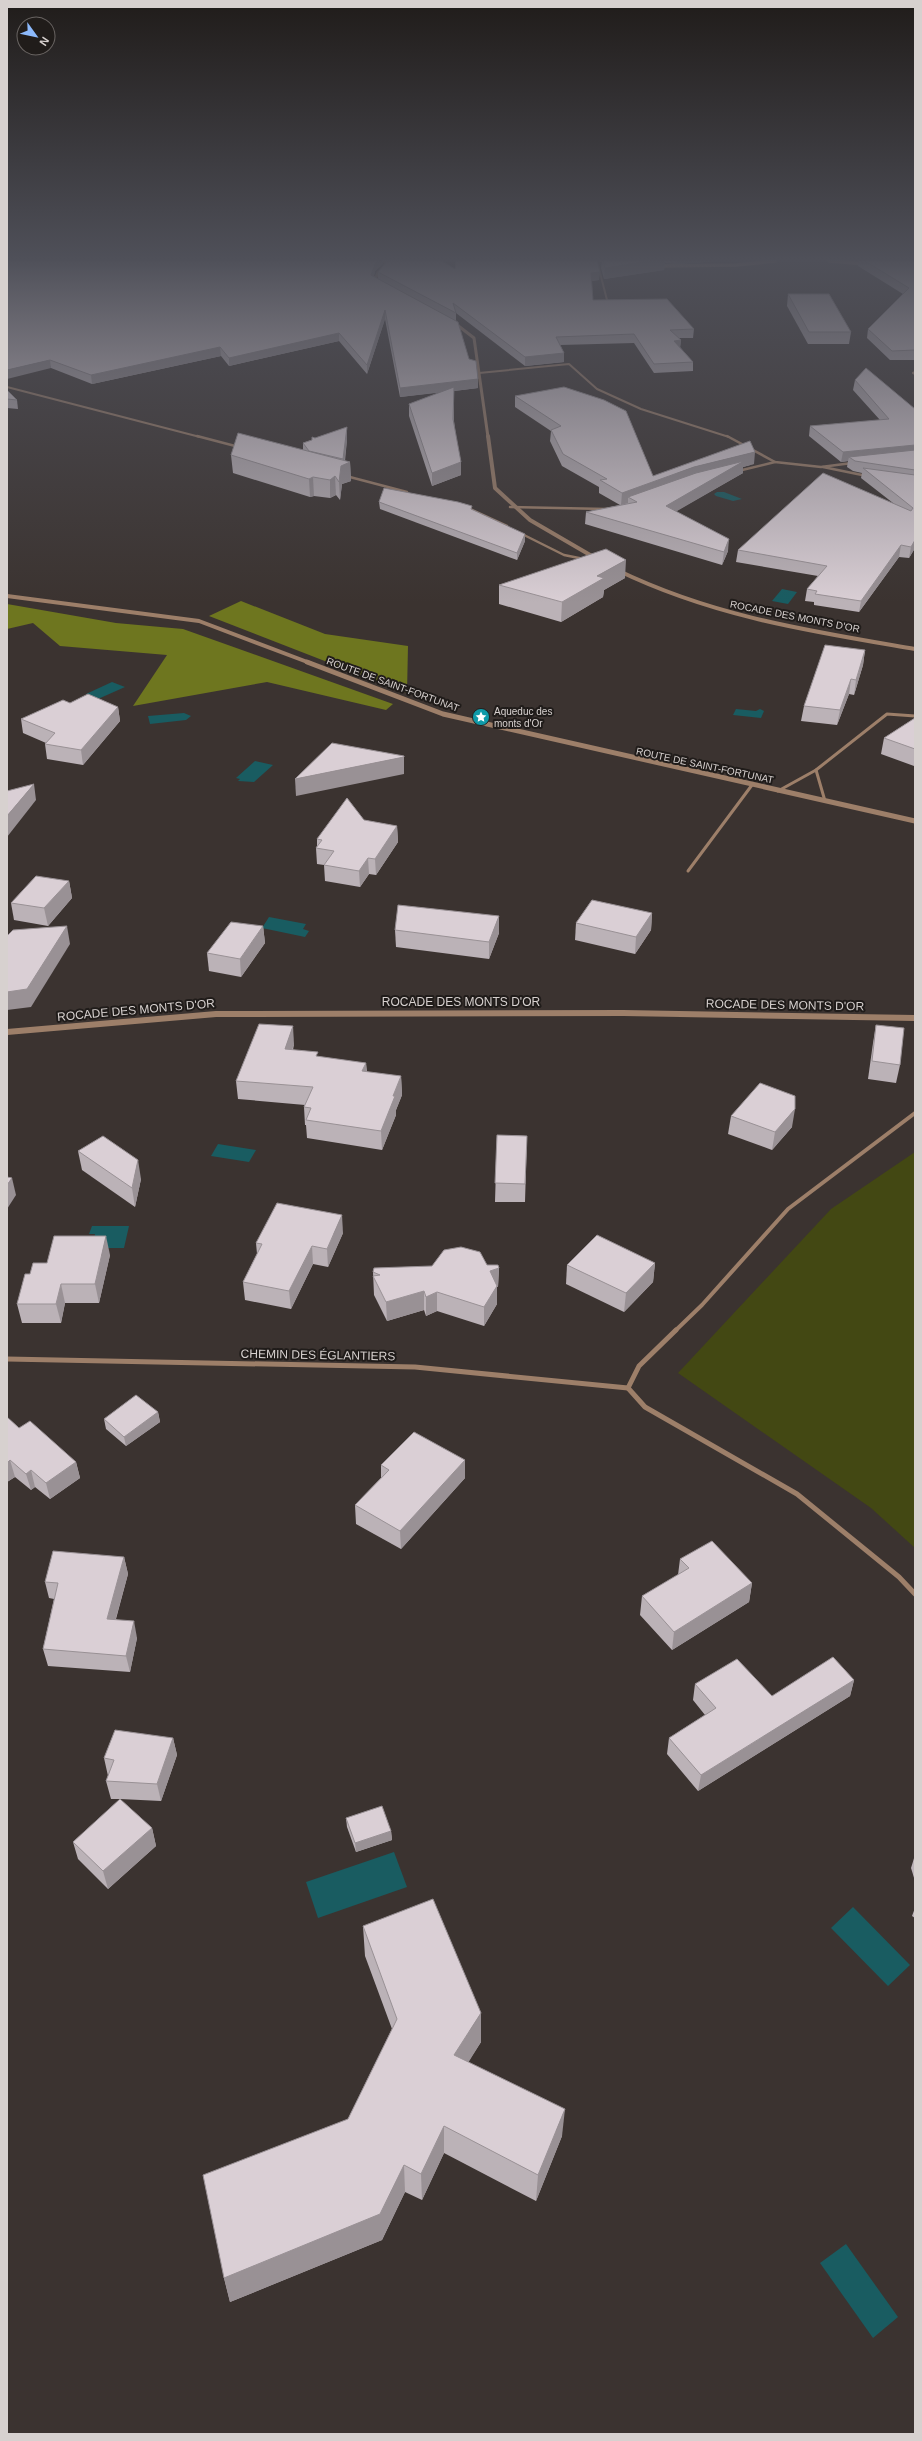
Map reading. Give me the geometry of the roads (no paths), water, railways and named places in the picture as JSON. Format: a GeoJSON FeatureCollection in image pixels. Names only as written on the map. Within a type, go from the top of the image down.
{"type":"FeatureCollection","features":[{"type":"Feature","properties":{"kind":"street"},"geometry":{"type":"LineString","coordinates":[[479,375],[495,488],[510,507],[532,523],[601,562]]}},
{"type":"Feature","properties":{"kind":"street"},"geometry":{"type":"LineString","coordinates":[[582,375],[598,389],[641,409],[727,436],[775,462]]}},
{"type":"Feature","properties":{"kind":"street"},"geometry":{"type":"LineString","coordinates":[[7,387],[241,448]]}},
{"type":"Feature","properties":{"kind":"street"},"geometry":{"type":"LineString","coordinates":[[731,472],[775,462],[821,467],[837,472],[868,476]]}},
{"type":"Feature","properties":{"kind":"street"},"geometry":{"type":"LineString","coordinates":[[821,467],[860,462]]}},
{"type":"Feature","properties":{"kind":"street"},"geometry":{"type":"LineString","coordinates":[[341,475],[410,493]]}},
{"type":"Feature","properties":{"kind":"street"},"geometry":{"type":"LineString","coordinates":[[510,507],[610,509]]}},
{"type":"Feature","properties":{"kind":"street"},"geometry":{"type":"LineString","coordinates":[[464,508],[480,512],[508,526]]}},
{"type":"Feature","properties":{"kind":"street"},"geometry":{"type":"LineString","coordinates":[[515,530],[564,555],[589,560]]}},
{"type":"Feature","properties":{"kind":"street"},"geometry":{"type":"LineString","coordinates":[[595,562],[601,562]]}},
{"type":"Feature","properties":{"kind":"street","name":"ROCADE DES MONTS D'OR"},"geometry":{"type":"LineString","coordinates":[[614,568],[646,586],[735,616],[915,649]]}},
{"type":"Feature","properties":{"kind":"street","name":"ROUTE DE SAINT-FORTUNAT"},"geometry":{"type":"LineString","coordinates":[[7,596],[66,606],[162,615],[199,622],[443,714],[752,786],[915,821]]}},
{"type":"Feature","properties":{"kind":"street"},"geometry":{"type":"LineString","coordinates":[[778,791],[816,770],[887,714],[915,716]]}},
{"type":"Feature","properties":{"kind":"street"},"geometry":{"type":"LineString","coordinates":[[816,770],[825,801]]}},
{"type":"Feature","properties":{"kind":"street"},"geometry":{"type":"LineString","coordinates":[[688,871],[752,786]]}},
{"type":"Feature","properties":{"kind":"street","name":"ROCADE DES MONTS D'OR"},"geometry":{"type":"LineString","coordinates":[[7,1032],[216,1014],[622,1013],[915,1018]]}},
{"type":"Feature","properties":{"kind":"street"},"geometry":{"type":"LineString","coordinates":[[915,1113],[788,1210],[702,1305],[639,1366],[628,1388],[645,1407],[797,1494],[898,1577],[915,1594]]}},
{"type":"Feature","properties":{"kind":"street","name":"CHEMIN DES ÉGLANTIERS"},"geometry":{"type":"LineString","coordinates":[[7,1359],[414,1367],[628,1388]]}},
{"type":"Feature","properties":{"kind":"water"},"geometry":{"type":"Polygon","coordinates":[[[717,492],[724,492],[742,499],[733,501],[716,496],[714,494],[717,492]]]}},
{"type":"Feature","properties":{"kind":"water"},"geometry":{"type":"Polygon","coordinates":[[[782,589],[797,592],[788,604],[772,601],[782,589]]]}},
{"type":"Feature","properties":{"kind":"water"},"geometry":{"type":"Polygon","coordinates":[[[112,682],[125,687],[98,699],[86,694],[112,682]]]}},
{"type":"Feature","properties":{"kind":"water"},"geometry":{"type":"Polygon","coordinates":[[[736,709],[756,711],[760,709],[764,711],[761,718],[733,715],[736,709]]]}},
{"type":"Feature","properties":{"kind":"water"},"geometry":{"type":"Polygon","coordinates":[[[184,713],[191,716],[186,720],[150,724],[148,716],[184,713]]]}},
{"type":"Feature","properties":{"kind":"water"},"geometry":{"type":"Polygon","coordinates":[[[255,761],[273,765],[254,782],[238,781],[240,779],[236,778],[255,761]]]}},
{"type":"Feature","properties":{"kind":"water"},"geometry":{"type":"Polygon","coordinates":[[[269,917],[306,924],[303,929],[309,931],[305,937],[262,928],[269,917]]]}},
{"type":"Feature","properties":{"kind":"water"},"geometry":{"type":"Polygon","coordinates":[[[218,1144],[256,1150],[249,1162],[211,1156],[218,1144]]]}},
{"type":"Feature","properties":{"kind":"water"},"geometry":{"type":"Polygon","coordinates":[[[92,1226],[129,1226],[124,1248],[92,1248],[95,1234],[89,1234],[92,1226]]]}},
{"type":"Feature","properties":{"kind":"water"},"geometry":{"type":"Polygon","coordinates":[[[394,1852],[407,1887],[318,1918],[306,1882],[394,1852]]]}},
{"type":"Feature","properties":{"kind":"water"},"geometry":{"type":"Polygon","coordinates":[[[853,1907],[910,1965],[888,1986],[831,1928],[853,1907]]]}},
{"type":"Feature","properties":{"kind":"water"},"geometry":{"type":"Polygon","coordinates":[[[846,2244],[898,2317],[873,2338],[820,2263],[846,2244]]]}},
{"type":"Feature","properties":{"kind":"place","name":"Aqueduc des monts d'Or"},"geometry":{"type":"Point","coordinates":[481,717]}}]}
